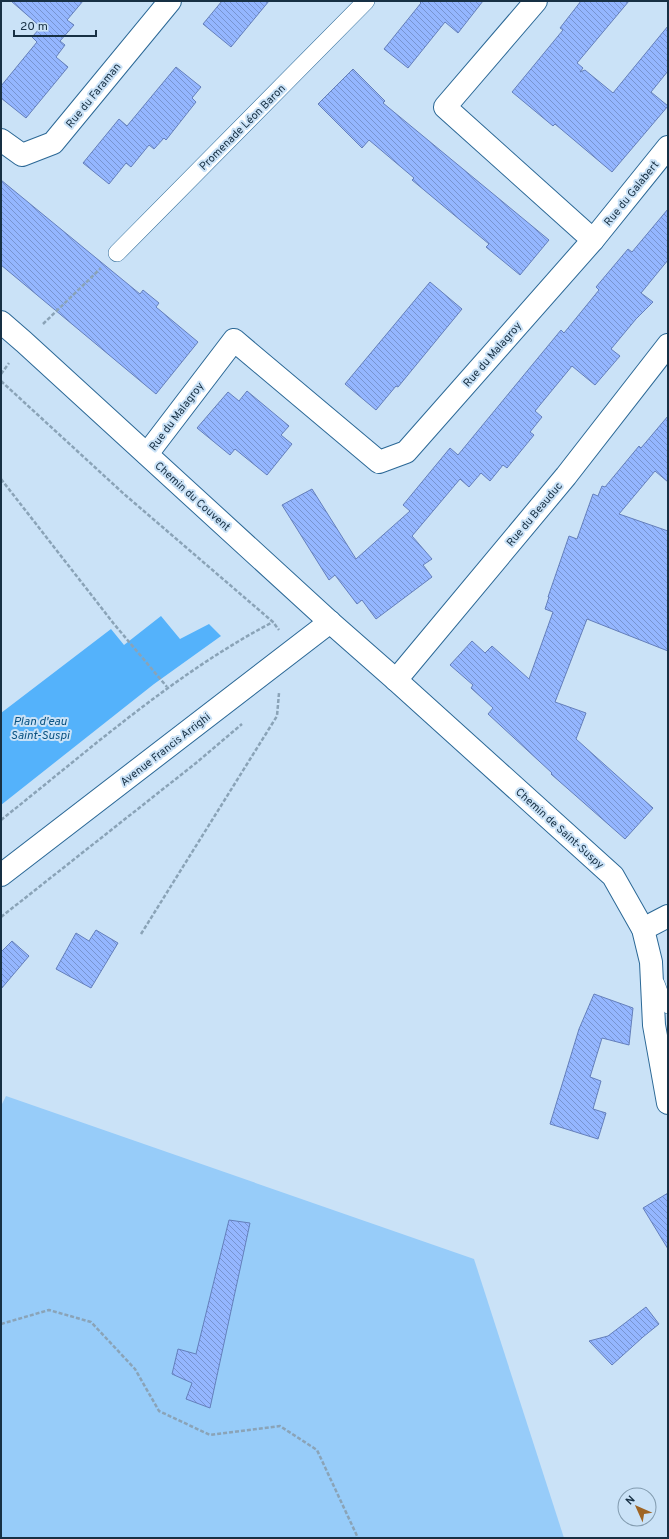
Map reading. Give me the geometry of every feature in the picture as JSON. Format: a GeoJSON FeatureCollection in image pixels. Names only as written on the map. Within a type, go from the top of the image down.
{"type":"FeatureCollection","features":[{"type":"Feature","properties":{"kind":"street","name":"Rue du Faraman"},"geometry":{"type":"LineString","coordinates":[[1,140],[22,155],[53,143],[170,1]]}},
{"type":"Feature","properties":{"kind":"street","name":"Promenade Léon Baron"},"geometry":{"type":"LineString","coordinates":[[118,253],[366,1]]}},
{"type":"Feature","properties":{"kind":"street"},"geometry":{"type":"LineString","coordinates":[[536,1],[445,107],[593,240]]}},
{"type":"Feature","properties":{"kind":"street","name":"Rue du Galabert"},"geometry":{"type":"LineString","coordinates":[[593,240],[668,147]]}},
{"type":"Feature","properties":{"kind":"street","name":"Rue du Malagroy"},"geometry":{"type":"LineString","coordinates":[[147,454],[234,340],[379,462],[406,452],[593,240]]}},
{"type":"Feature","properties":{"kind":"street","name":"Chemin du Couvent"},"geometry":{"type":"LineString","coordinates":[[1,322],[330,622]]}},
{"type":"Feature","properties":{"kind":"street","name":"Rue du Beauduc"},"geometry":{"type":"LineString","coordinates":[[396,680],[566,476],[668,345]]}},
{"type":"Feature","properties":{"kind":"street","name":"Chemin de Saint-Suspy"},"geometry":{"type":"LineString","coordinates":[[330,622],[613,876],[644,929],[651,962],[654,1025],[668,1103]]}},
{"type":"Feature","properties":{"kind":"street","name":"Avenue Francis Arrighi"},"geometry":{"type":"LineString","coordinates":[[1,875],[330,622]]}},
{"type":"Feature","properties":{"kind":"street"},"geometry":{"type":"LineString","coordinates":[[644,929],[668,916]]}},
{"type":"Feature","properties":{"kind":"lane"},"geometry":{"type":"LineString","coordinates":[[651,962],[668,1008]]}},
{"type":"Feature","properties":{"kind":"path"},"geometry":{"type":"LineString","coordinates":[[24,342],[118,253]]}},
{"type":"Feature","properties":{"kind":"path"},"geometry":{"type":"LineString","coordinates":[[1,381],[124,494],[273,622],[253,632],[167,688],[1,820]]}},
{"type":"Feature","properties":{"kind":"path"},"geometry":{"type":"LineString","coordinates":[[1,479],[114,624],[167,688]]}},
{"type":"Feature","properties":{"kind":"path"},"geometry":{"type":"LineString","coordinates":[[141,934],[277,716],[279,693],[269,669]]}},
{"type":"Feature","properties":{"kind":"path"},"geometry":{"type":"LineString","coordinates":[[274,697],[285,688]]}},
{"type":"Feature","properties":{"kind":"path"},"geometry":{"type":"LineString","coordinates":[[1,917],[196,763],[248,719]]}},
{"type":"Feature","properties":{"kind":"path"},"geometry":{"type":"LineString","coordinates":[[1,1324],[49,1310],[91,1322],[135,1370],[159,1412],[210,1435],[280,1426],[317,1450],[358,1538]]}},
{"type":"Feature","properties":{"kind":"shaded area"},"geometry":{"type":"Polygon","coordinates":[[[6,1096],[474,1259],[564,1538],[1,1538],[1,1106],[6,1096]]]}},
{"type":"Feature","properties":{"kind":"water","name":"Plan d'eau Saint-Suspi"},"geometry":{"type":"Polygon","coordinates":[[[161,616],[180,639],[209,624],[221,636],[154,684],[1,805],[1,713],[111,629],[124,645],[161,616]]]}},
{"type":"Feature","properties":{"kind":"building"},"geometry":{"type":"Polygon","coordinates":[[[11,1],[83,1],[67,20],[74,25],[60,41],[65,45],[56,57],[68,67],[26,118],[1,98],[1,86],[37,42],[32,37],[41,27],[11,1]]]}},
{"type":"Feature","properties":{"kind":"building"},"geometry":{"type":"Polygon","coordinates":[[[222,1],[269,1],[231,47],[203,24],[222,1]]]}},
{"type":"Feature","properties":{"kind":"building"},"geometry":{"type":"Polygon","coordinates":[[[419,1],[483,1],[458,33],[445,22],[408,68],[384,49],[421,3],[419,1]]]}},
{"type":"Feature","properties":{"kind":"building"},"geometry":{"type":"Polygon","coordinates":[[[581,1],[629,1],[577,63],[583,68],[580,72],[585,70],[613,93],[668,26],[668,71],[651,92],[668,106],[612,172],[555,124],[553,126],[512,92],[563,30],[560,28],[581,1]]]}},
{"type":"Feature","properties":{"kind":"building"},"geometry":{"type":"Polygon","coordinates":[[[176,67],[201,87],[192,98],[196,102],[166,140],[164,138],[154,149],[149,145],[131,167],[126,163],[109,184],[83,163],[119,119],[127,126],[176,67]]]}},
{"type":"Feature","properties":{"kind":"building"},"geometry":{"type":"Polygon","coordinates":[[[353,69],[385,101],[383,103],[549,240],[520,275],[486,247],[489,244],[412,180],[414,178],[369,140],[362,148],[318,104],[353,69]]]}},
{"type":"Feature","properties":{"kind":"building"},"geometry":{"type":"Polygon","coordinates":[[[1,180],[140,294],[143,290],[159,303],[156,307],[198,342],[156,394],[1,265],[1,180]]]}},
{"type":"Feature","properties":{"kind":"building"},"geometry":{"type":"Polygon","coordinates":[[[668,209],[668,260],[641,293],[653,302],[636,319],[611,349],[620,356],[595,385],[572,366],[535,411],[542,417],[530,432],[534,435],[507,468],[503,465],[490,481],[481,473],[469,487],[460,479],[412,536],[432,559],[423,565],[432,577],[376,619],[362,600],[357,604],[335,575],[329,580],[282,505],[312,489],[356,559],[410,511],[403,505],[450,448],[458,455],[561,330],[564,333],[599,290],[596,287],[628,249],[632,252],[668,209]]]}},
{"type":"Feature","properties":{"kind":"building"},"geometry":{"type":"Polygon","coordinates":[[[430,282],[462,309],[398,387],[396,386],[376,410],[345,384],[430,282]]]}},
{"type":"Feature","properties":{"kind":"building"},"geometry":{"type":"Polygon","coordinates":[[[247,391],[289,426],[281,435],[292,444],[267,475],[235,449],[230,455],[197,428],[228,392],[239,401],[247,391]]]}},
{"type":"Feature","properties":{"kind":"building"},"geometry":{"type":"Polygon","coordinates":[[[668,416],[668,482],[655,471],[619,514],[668,531],[668,651],[587,619],[555,702],[586,713],[576,739],[653,808],[625,839],[551,774],[552,773],[488,714],[493,708],[471,688],[473,685],[450,665],[472,641],[485,653],[492,646],[529,679],[553,612],[545,609],[569,536],[577,539],[593,494],[598,496],[602,486],[605,487],[639,446],[641,448],[668,416]]]}},
{"type":"Feature","properties":{"kind":"building"},"geometry":{"type":"Polygon","coordinates":[[[96,930],[118,943],[91,988],[56,969],[76,933],[89,941],[96,930]]]}},
{"type":"Feature","properties":{"kind":"building"},"geometry":{"type":"Polygon","coordinates":[[[12,941],[29,956],[1,989],[1,952],[12,941]]]}},
{"type":"Feature","properties":{"kind":"building"},"geometry":{"type":"Polygon","coordinates":[[[594,994],[633,1008],[629,1045],[602,1038],[590,1077],[601,1081],[593,1109],[606,1113],[598,1139],[550,1124],[579,1029],[594,994]]]}},
{"type":"Feature","properties":{"kind":"building"},"geometry":{"type":"Polygon","coordinates":[[[668,1193],[668,1249],[643,1208],[668,1193]]]}},
{"type":"Feature","properties":{"kind":"building"},"geometry":{"type":"Polygon","coordinates":[[[229,1220],[250,1223],[210,1408],[186,1399],[192,1383],[172,1374],[178,1349],[196,1354],[229,1220]]]}},
{"type":"Feature","properties":{"kind":"building"},"geometry":{"type":"Polygon","coordinates":[[[646,1307],[659,1324],[612,1365],[589,1341],[608,1336],[646,1307]]]}}]}
